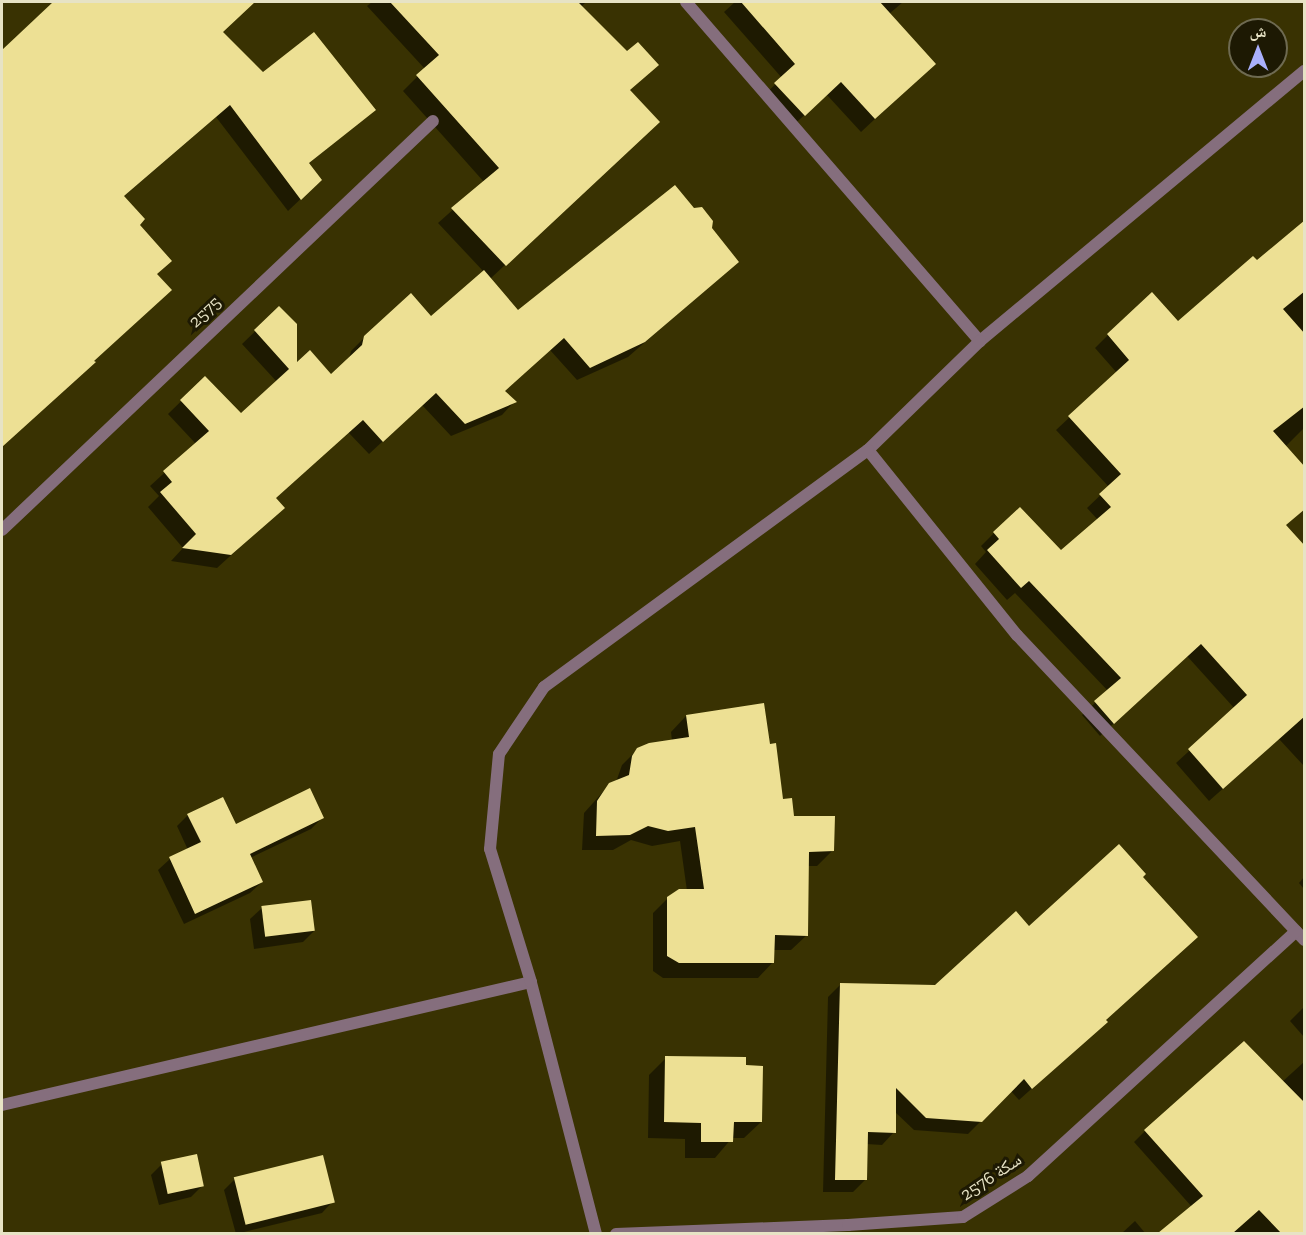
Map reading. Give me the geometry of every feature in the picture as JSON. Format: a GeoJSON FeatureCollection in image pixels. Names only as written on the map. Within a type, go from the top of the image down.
{"type":"FeatureCollection","features":[{"type":"Feature","properties":{"kind":"street"},"geometry":{"type":"LineString","coordinates":[[686,2],[980,341]]}},
{"type":"Feature","properties":{"kind":"street"},"geometry":{"type":"LineString","coordinates":[[596,1233],[531,982],[490,849],[499,754],[544,687],[868,450],[980,341],[1305,71]]}},
{"type":"Feature","properties":{"kind":"street","name":"2575"},"geometry":{"type":"LineString","coordinates":[[2,530],[434,121]]}},
{"type":"Feature","properties":{"kind":"street"},"geometry":{"type":"LineString","coordinates":[[868,450],[1017,635],[1300,936]]}},
{"type":"Feature","properties":{"kind":"street","name":"سكة 2576"},"geometry":{"type":"LineString","coordinates":[[616,1233],[848,1226],[963,1217],[1028,1176],[1300,936]]}},
{"type":"Feature","properties":{"kind":"street"},"geometry":{"type":"LineString","coordinates":[[2,1105],[531,982]]}},
{"type":"Feature","properties":{"kind":"building"},"geometry":{"type":"Polygon","coordinates":[[[53,2],[255,2],[223,32],[263,72],[314,32],[376,110],[309,163],[322,180],[301,200],[230,105],[124,196],[145,219],[140,225],[172,261],[157,274],[172,290],[2,447],[2,50],[53,2]]]}},
{"type":"Feature","properties":{"kind":"building"},"geometry":{"type":"Polygon","coordinates":[[[390,2],[578,2],[627,51],[638,42],[659,65],[630,90],[660,122],[506,266],[451,208],[499,168],[416,75],[439,55],[390,2]]]}},
{"type":"Feature","properties":{"kind":"building"},"geometry":{"type":"Polygon","coordinates":[[[741,2],[880,2],[936,64],[875,119],[841,82],[805,116],[774,83],[795,64],[741,2]]]}},
{"type":"Feature","properties":{"kind":"building"},"geometry":{"type":"Polygon","coordinates":[[[675,185],[694,208],[702,207],[713,221],[712,228],[739,262],[645,342],[590,368],[564,338],[505,391],[517,402],[465,424],[436,393],[383,442],[363,420],[276,498],[285,508],[231,555],[182,548],[196,534],[160,492],[172,482],[163,471],[209,431],[180,400],[205,376],[241,413],[289,369],[254,330],[279,306],[297,324],[297,362],[310,350],[331,374],[362,345],[364,336],[411,293],[431,316],[484,270],[518,310],[675,185]]]}},
{"type":"Feature","properties":{"kind":"building"},"geometry":{"type":"Polygon","coordinates":[[[1305,220],[1305,291],[1283,309],[1305,334],[1305,406],[1273,431],[1305,467],[1305,509],[1286,525],[1305,546],[1305,716],[1223,789],[1188,749],[1247,695],[1201,644],[1114,724],[1094,701],[1121,678],[1029,581],[1021,588],[987,550],[999,539],[993,532],[1020,507],[1061,550],[1111,507],[1099,494],[1121,474],[1068,416],[1129,360],[1107,334],[1152,292],[1178,321],[1253,256],[1257,260],[1305,220]]]}},
{"type":"Feature","properties":{"kind":"building"},"geometry":{"type":"Polygon","coordinates":[[[764,703],[770,744],[776,743],[783,799],[792,798],[794,816],[835,816],[834,851],[809,852],[808,936],[775,935],[774,963],[679,963],[667,956],[667,897],[679,889],[704,889],[695,827],[668,831],[648,826],[630,835],[596,836],[597,801],[609,783],[629,775],[632,756],[637,748],[649,743],[689,737],[686,715],[764,703]]]}},
{"type":"Feature","properties":{"kind":"building"},"geometry":{"type":"Polygon","coordinates":[[[310,788],[324,818],[250,854],[263,882],[195,914],[169,857],[201,842],[187,814],[223,797],[236,824],[310,788]]]}},
{"type":"Feature","properties":{"kind":"building"},"geometry":{"type":"Polygon","coordinates":[[[1119,844],[1146,874],[1143,877],[1198,937],[1106,1020],[1108,1022],[1032,1089],[1024,1079],[982,1122],[926,1118],[896,1088],[896,1133],[868,1132],[867,1180],[835,1180],[840,983],[935,985],[1016,911],[1029,926],[1119,844]]]}},
{"type":"Feature","properties":{"kind":"building"},"geometry":{"type":"Polygon","coordinates":[[[311,900],[315,931],[265,937],[261,906],[311,900]]]}},
{"type":"Feature","properties":{"kind":"building"},"geometry":{"type":"Polygon","coordinates":[[[1244,1041],[1305,1103],[1305,1233],[1281,1233],[1259,1210],[1233,1233],[1158,1233],[1203,1196],[1144,1130],[1244,1041]]]}},
{"type":"Feature","properties":{"kind":"building"},"geometry":{"type":"Polygon","coordinates":[[[665,1056],[746,1057],[746,1065],[763,1066],[762,1122],[734,1122],[733,1142],[701,1142],[701,1123],[664,1122],[665,1056]]]}},
{"type":"Feature","properties":{"kind":"building"},"geometry":{"type":"Polygon","coordinates":[[[197,1154],[204,1186],[168,1194],[161,1162],[197,1154]]]}},
{"type":"Feature","properties":{"kind":"building"},"geometry":{"type":"Polygon","coordinates":[[[323,1155],[335,1203],[246,1225],[234,1177],[323,1155]]]}}]}
